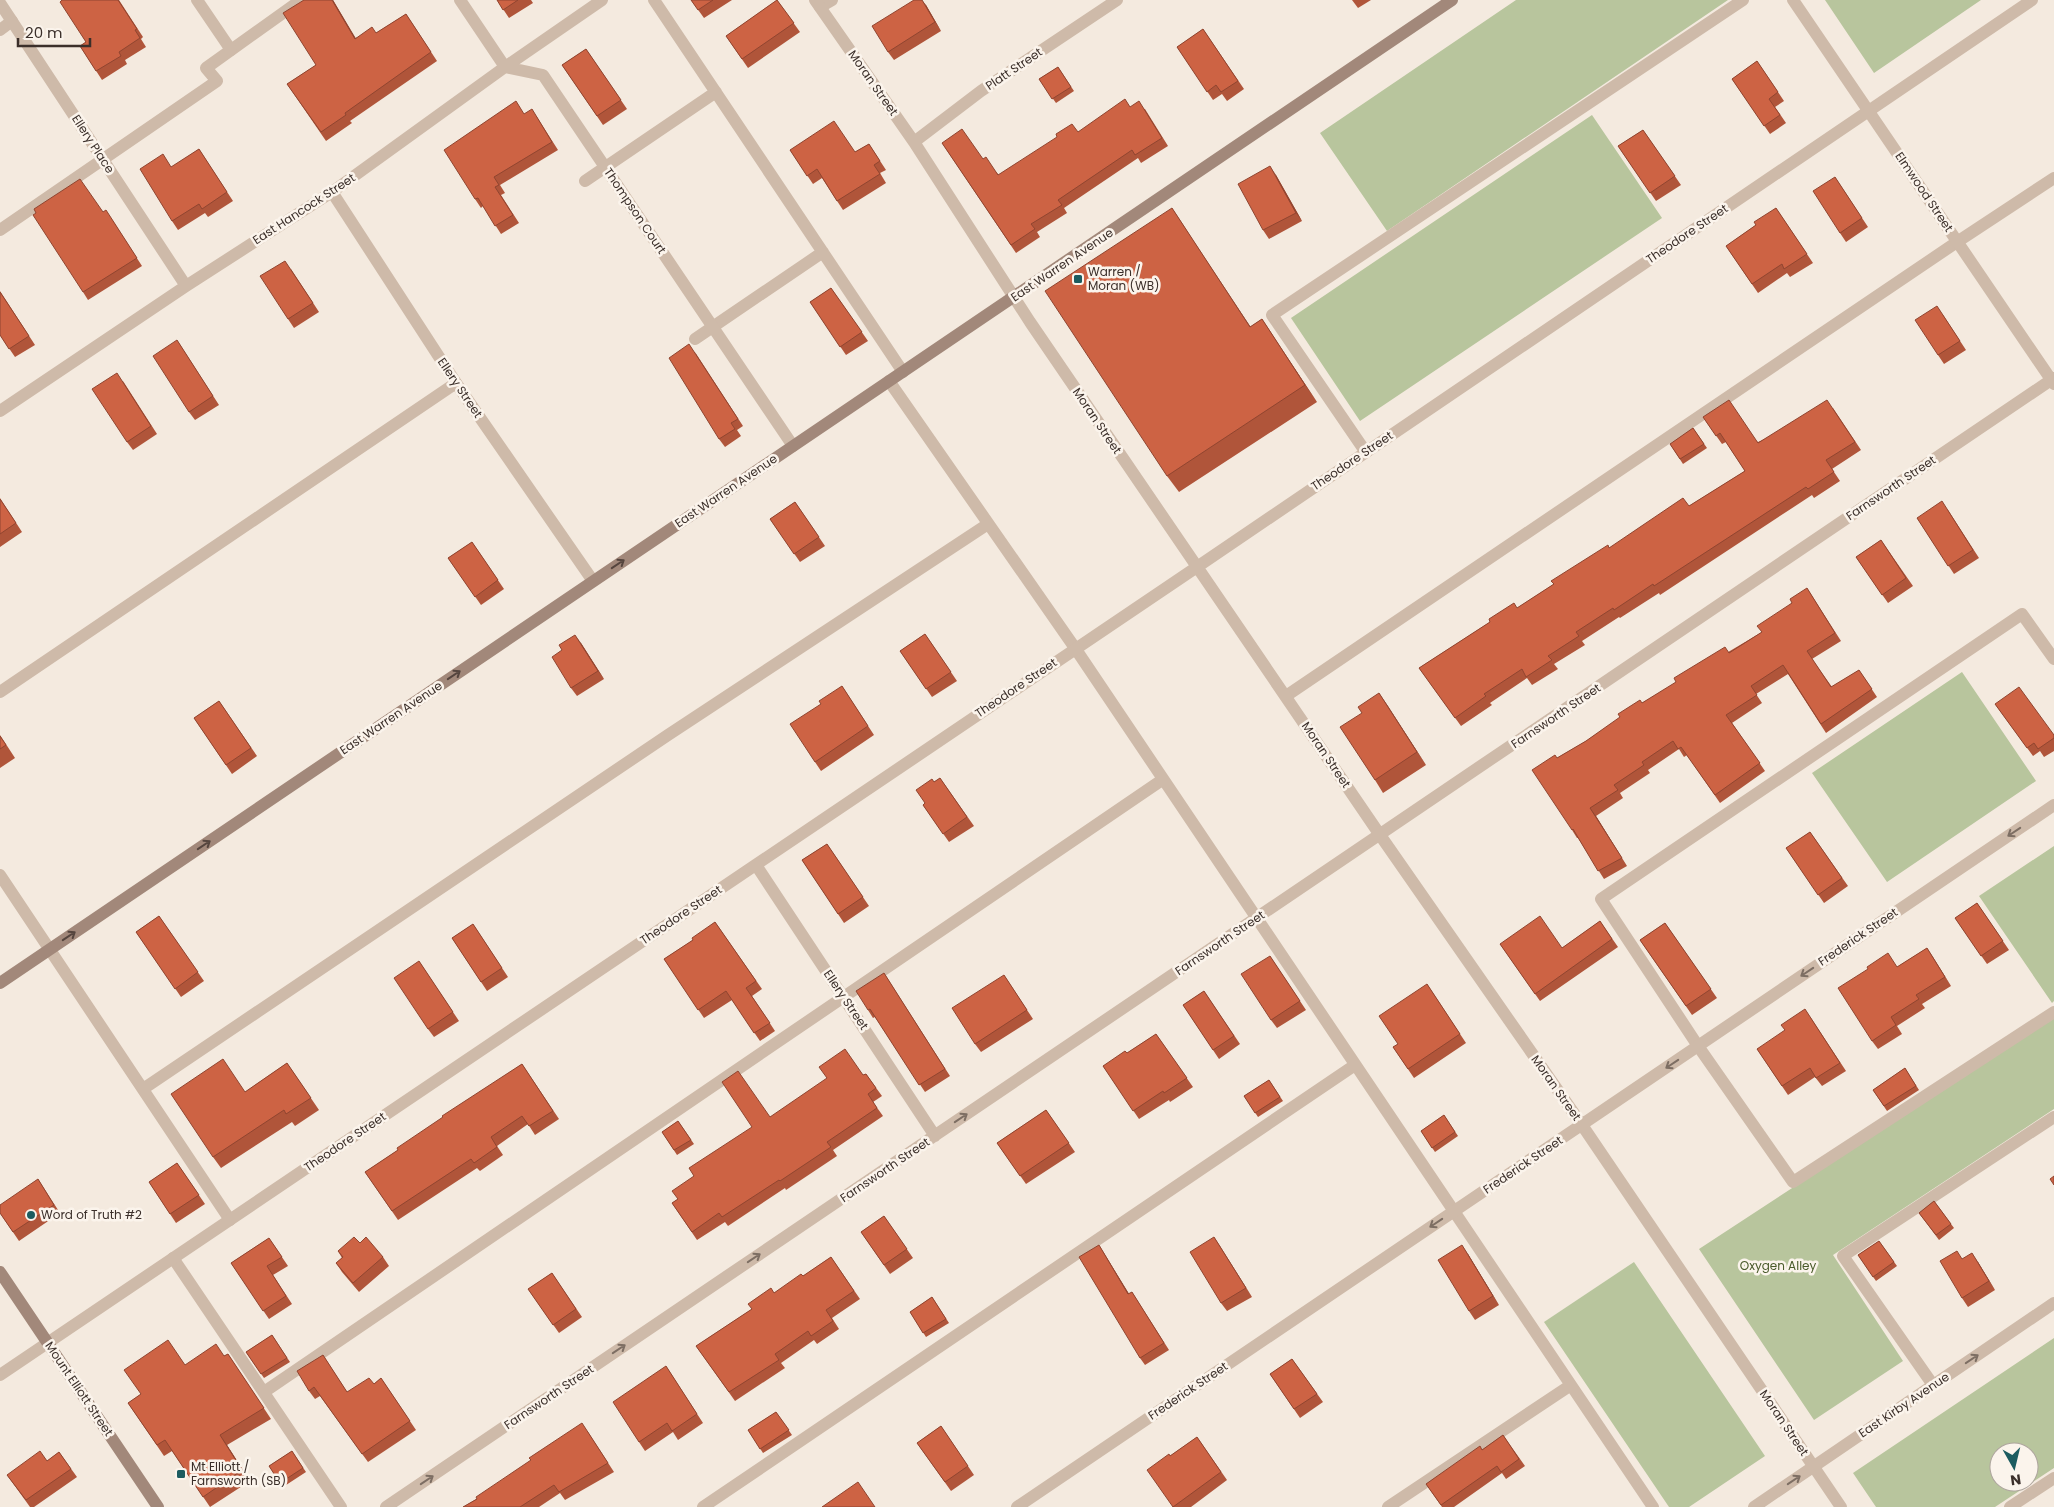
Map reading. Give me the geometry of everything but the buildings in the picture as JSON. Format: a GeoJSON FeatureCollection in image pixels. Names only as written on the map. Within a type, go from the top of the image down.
{"type":"FeatureCollection","features":[{"type":"Feature","properties":{"kind":"main road","name":"East Warren Avenue"},"geometry":{"type":"LineString","coordinates":[[0,983],[1452,0]]}},
{"type":"Feature","properties":{"kind":"main road","name":"Mount Elliott Street"},"geometry":{"type":"LineString","coordinates":[[0,1272],[158,1507]]}},
{"type":"Feature","properties":{"kind":"street"},"geometry":{"type":"LineString","coordinates":[[197,0],[231,50]]}},
{"type":"Feature","properties":{"kind":"street"},"geometry":{"type":"LineString","coordinates":[[0,230],[217,81],[206,68],[302,0]]}},
{"type":"Feature","properties":{"kind":"street"},"geometry":{"type":"LineString","coordinates":[[460,0],[505,67]]}},
{"type":"Feature","properties":{"kind":"street","name":"East Hancock Street"},"geometry":{"type":"LineString","coordinates":[[0,411],[186,286],[332,192],[505,67],[602,0]]}},
{"type":"Feature","properties":{"kind":"street"},"geometry":{"type":"LineString","coordinates":[[654,0],[903,372]]}},
{"type":"Feature","properties":{"kind":"street"},"geometry":{"type":"LineString","coordinates":[[818,4],[832,0]]}},
{"type":"Feature","properties":{"kind":"street","name":"Platt Street"},"geometry":{"type":"LineString","coordinates":[[914,142],[981,91],[1117,0]]}},
{"type":"Feature","properties":{"kind":"street"},"geometry":{"type":"LineString","coordinates":[[1365,451],[1272,315],[1743,0]]}},
{"type":"Feature","properties":{"kind":"street","name":"Elmwood Street"},"geometry":{"type":"LineString","coordinates":[[1793,0],[2053,381]]}},
{"type":"Feature","properties":{"kind":"street","name":"Theodore Street"},"geometry":{"type":"LineString","coordinates":[[0,1375],[1197,567],[1365,451],[2032,0]]}},
{"type":"Feature","properties":{"kind":"street","name":"Ellery Place"},"geometry":{"type":"LineString","coordinates":[[0,3],[186,286]]}},
{"type":"Feature","properties":{"kind":"street","name":"Moran Street"},"geometry":{"type":"LineString","coordinates":[[818,4],[914,142],[1014,298],[1197,567],[1380,835],[1582,1125],[1841,1507]]}},
{"type":"Feature","properties":{"kind":"street"},"geometry":{"type":"LineString","coordinates":[[0,30],[12,21]]}},
{"type":"Feature","properties":{"kind":"street","name":"Thompson Court"},"geometry":{"type":"LineString","coordinates":[[505,67],[543,76],[793,446]]}},
{"type":"Feature","properties":{"kind":"street"},"geometry":{"type":"LineString","coordinates":[[585,181],[716,92]]}},
{"type":"Feature","properties":{"kind":"street"},"geometry":{"type":"LineString","coordinates":[[1286,696],[2054,178]]}},
{"type":"Feature","properties":{"kind":"street","name":"Ellery Street"},"geometry":{"type":"LineString","coordinates":[[332,192],[456,383],[593,581]]}},
{"type":"Feature","properties":{"kind":"street"},"geometry":{"type":"LineString","coordinates":[[695,340],[823,252]]}},
{"type":"Feature","properties":{"kind":"street"},"geometry":{"type":"LineString","coordinates":[[889,381],[1075,648],[1255,919],[1653,1507]]}},
{"type":"Feature","properties":{"kind":"street","name":"Farnsworth Street"},"geometry":{"type":"LineString","coordinates":[[386,1507],[2053,381]]}},
{"type":"Feature","properties":{"kind":"street"},"geometry":{"type":"LineString","coordinates":[[0,692],[456,383]]}},
{"type":"Feature","properties":{"kind":"street"},"geometry":{"type":"LineString","coordinates":[[143,1089],[660,741],[988,524]]}},
{"type":"Feature","properties":{"kind":"street"},"geometry":{"type":"LineString","coordinates":[[2054,659],[2022,614],[1600,899],[1698,1046],[1793,1182],[2054,1012]]}},
{"type":"Feature","properties":{"kind":"street"},"geometry":{"type":"LineString","coordinates":[[264,1392],[1162,780]]}},
{"type":"Feature","properties":{"kind":"street","name":"Frederick Street"},"geometry":{"type":"LineString","coordinates":[[1017,1507],[2054,805]]}},
{"type":"Feature","properties":{"kind":"street","name":"Ellery Street"},"geometry":{"type":"LineString","coordinates":[[756,865],[935,1136]]}},
{"type":"Feature","properties":{"kind":"street"},"geometry":{"type":"LineString","coordinates":[[0,875],[230,1220]]}},
{"type":"Feature","properties":{"kind":"street"},"geometry":{"type":"LineString","coordinates":[[703,1507],[1355,1065]]}},
{"type":"Feature","properties":{"kind":"street"},"geometry":{"type":"LineString","coordinates":[[1933,1385],[1843,1256],[2054,1117]]}},
{"type":"Feature","properties":{"kind":"street"},"geometry":{"type":"LineString","coordinates":[[173,1258],[341,1507]]}},
{"type":"Feature","properties":{"kind":"street","name":"East Kirby Avenue"},"geometry":{"type":"LineString","coordinates":[[1754,1507],[2054,1303]]}},
{"type":"Feature","properties":{"kind":"street"},"geometry":{"type":"LineString","coordinates":[[1388,1507],[1571,1385]]}},
{"type":"Feature","properties":{"kind":"street"},"geometry":{"type":"LineString","coordinates":[[2010,1507],[2054,1478]]}},
{"type":"Feature","properties":{"kind":"green space"},"geometry":{"type":"Polygon","coordinates":[[[1516,0],[1728,0],[1387,231],[1320,133],[1516,0]]]}},
{"type":"Feature","properties":{"kind":"green space"},"geometry":{"type":"Polygon","coordinates":[[[1825,0],[1981,0],[1874,73],[1825,0]]]}},
{"type":"Feature","properties":{"kind":"green space"},"geometry":{"type":"Polygon","coordinates":[[[1592,115],[1662,218],[1360,421],[1291,318],[1592,115]]]}},
{"type":"Feature","properties":{"kind":"green space"},"geometry":{"type":"Polygon","coordinates":[[[1962,672],[2036,781],[1887,882],[1812,773],[1962,672]]]}},
{"type":"Feature","properties":{"kind":"green space"},"geometry":{"type":"Polygon","coordinates":[[[2054,846],[2054,1001],[2052,1003],[1979,896],[2054,846]]]}},
{"type":"Feature","properties":{"kind":"green space","name":"Oxygen Alley"},"geometry":{"type":"Polygon","coordinates":[[[2054,1017],[2054,1109],[1833,1255],[1903,1361],[1814,1420],[1699,1249],[2054,1017]]]}},
{"type":"Feature","properties":{"kind":"green space"},"geometry":{"type":"Polygon","coordinates":[[[1634,1262],[1765,1456],[1689,1507],[1669,1507],[1544,1322],[1634,1262]]]}},
{"type":"Feature","properties":{"kind":"green space"},"geometry":{"type":"Polygon","coordinates":[[[2054,1338],[2054,1468],[2039,1478],[2039,1442],[1989,1442],[1989,1492],[2018,1492],[1995,1507],[1876,1507],[1853,1473],[2054,1338]]]}},
{"type":"Feature","properties":{"kind":"place","name":"Warren / Moran (WB)"},"geometry":{"type":"Point","coordinates":[1078,279]}},
{"type":"Feature","properties":{"kind":"place","name":"Word of Truth #2"},"geometry":{"type":"Point","coordinates":[31,1215]}},
{"type":"Feature","properties":{"kind":"place","name":"Mt Elliott / Farnsworth (SB)"},"geometry":{"type":"Point","coordinates":[181,1474]}}]}
